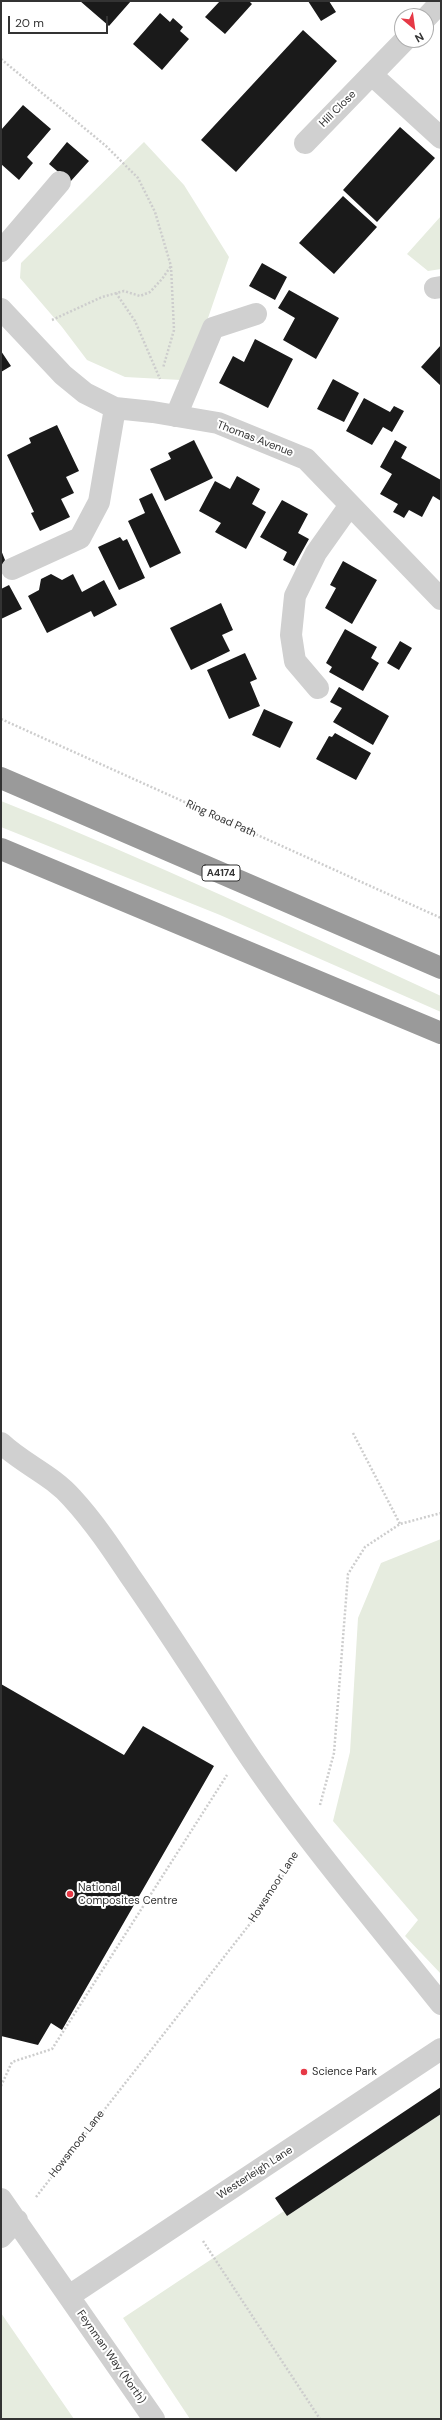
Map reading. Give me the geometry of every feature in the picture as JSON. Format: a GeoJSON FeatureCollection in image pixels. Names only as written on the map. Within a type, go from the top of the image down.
{"type":"FeatureCollection","features":[{"type":"Feature","properties":{"kind":"highway","name":"A4174"},"geometry":{"type":"LineString","coordinates":[[1,778],[441,968]]}},
{"type":"Feature","properties":{"kind":"highway"},"geometry":{"type":"LineString","coordinates":[[1,849],[441,1033]]}},
{"type":"Feature","properties":{"kind":"street"},"geometry":{"type":"LineString","coordinates":[[434,9],[441,2]]}},
{"type":"Feature","properties":{"kind":"street","name":"Hill Close"},"geometry":{"type":"LineString","coordinates":[[304,143],[397,48]]}},
{"type":"Feature","properties":{"kind":"street"},"geometry":{"type":"LineString","coordinates":[[372,75],[441,138]]}},
{"type":"Feature","properties":{"kind":"street"},"geometry":{"type":"LineString","coordinates":[[1,251],[60,182]]}},
{"type":"Feature","properties":{"kind":"street","name":"Thomas Avenue"},"geometry":{"type":"LineString","coordinates":[[1,309],[22,334],[63,376],[85,393],[116,408],[153,412],[218,424],[306,459],[441,599]]}},
{"type":"Feature","properties":{"kind":"street"},"geometry":{"type":"LineString","coordinates":[[176,416],[213,328],[256,314]]}},
{"type":"Feature","properties":{"kind":"street"},"geometry":{"type":"LineString","coordinates":[[12,569],[80,538],[99,502],[116,408]]}},
{"type":"Feature","properties":{"kind":"street"},"geometry":{"type":"LineString","coordinates":[[318,688],[295,661],[291,635],[295,596],[316,553],[350,505]]}},
{"type":"Feature","properties":{"kind":"street"},"geometry":{"type":"LineString","coordinates":[[1,1443],[17,1458],[39,1469],[71,1497],[106,1540],[200,1678],[244,1748],[308,1836],[441,2004]]}},
{"type":"Feature","properties":{"kind":"street","name":"Westerleigh Lane"},"geometry":{"type":"LineString","coordinates":[[69,2296],[441,2049]]}},
{"type":"Feature","properties":{"kind":"street","name":"Feynman Way (North)"},"geometry":{"type":"LineString","coordinates":[[1,2199],[154,2419]]}},
{"type":"Feature","properties":{"kind":"street"},"geometry":{"type":"LineString","coordinates":[[1,2237],[17,2220]]}},
{"type":"Feature","properties":{"kind":"path"},"geometry":{"type":"LineString","coordinates":[[1,59],[106,146],[138,178],[155,212],[171,266],[174,330],[153,412]]}},
{"type":"Feature","properties":{"kind":"path"},"geometry":{"type":"LineString","coordinates":[[22,334],[102,296],[124,291],[140,296],[150,292],[162,280],[171,266]]}},
{"type":"Feature","properties":{"kind":"path"},"geometry":{"type":"LineString","coordinates":[[116,293],[135,322],[160,380]]}},
{"type":"Feature","properties":{"kind":"path","name":"Ring Road Path"},"geometry":{"type":"LineString","coordinates":[[1,718],[441,918]]}},
{"type":"Feature","properties":{"kind":"path"},"geometry":{"type":"LineString","coordinates":[[353,1433],[400,1524]]}},
{"type":"Feature","properties":{"kind":"path","name":"Howsmoor Lane"},"geometry":{"type":"LineString","coordinates":[[17,2220],[260,1911],[308,1836],[320,1808],[334,1753],[348,1574],[365,1547],[400,1524],[441,1513]]}},
{"type":"Feature","properties":{"kind":"path"},"geometry":{"type":"LineString","coordinates":[[1,2086],[12,2062],[52,2049],[244,1748]]}},
{"type":"Feature","properties":{"kind":"path"},"geometry":{"type":"LineString","coordinates":[[188,2217],[320,2419]]}},
{"type":"Feature","properties":{"kind":"shaded area"},"geometry":{"type":"Polygon","coordinates":[[[144,142],[184,185],[229,257],[208,318],[181,380],[125,377],[87,360],[62,327],[20,278],[21,263],[144,142]]]}},
{"type":"Feature","properties":{"kind":"shaded area"},"geometry":{"type":"Polygon","coordinates":[[[441,216],[441,269],[428,271],[407,254],[441,216]]]}},
{"type":"Feature","properties":{"kind":"shaded area"},"geometry":{"type":"Polygon","coordinates":[[[1,801],[167,871],[441,996],[441,1012],[220,915],[1,827],[1,801]]]}},
{"type":"Feature","properties":{"kind":"shaded area"},"geometry":{"type":"Polygon","coordinates":[[[441,1539],[441,1974],[405,1936],[418,1920],[333,1821],[350,1752],[358,1618],[381,1563],[441,1539]]]}},
{"type":"Feature","properties":{"kind":"shaded area"},"geometry":{"type":"Polygon","coordinates":[[[441,2114],[441,2419],[190,2419],[123,2318],[284,2211],[287,2216],[441,2114]]]}},
{"type":"Feature","properties":{"kind":"shaded area"},"geometry":{"type":"Polygon","coordinates":[[[1,2313],[74,2419],[1,2419],[1,2313]]]}},
{"type":"Feature","properties":{"kind":"building"},"geometry":{"type":"Polygon","coordinates":[[[80,1],[131,1],[109,26],[80,1]]]}},
{"type":"Feature","properties":{"kind":"building"},"geometry":{"type":"Polygon","coordinates":[[[220,1],[249,1],[252,4],[225,34],[205,17],[220,1]]]}},
{"type":"Feature","properties":{"kind":"building"},"geometry":{"type":"Polygon","coordinates":[[[308,1],[329,1],[336,12],[321,21],[308,1]]]}},
{"type":"Feature","properties":{"kind":"building"},"geometry":{"type":"Polygon","coordinates":[[[160,13],[170,22],[173,18],[183,27],[180,31],[189,39],[162,70],[133,44],[160,13]]]}},
{"type":"Feature","properties":{"kind":"building"},"geometry":{"type":"Polygon","coordinates":[[[303,30],[337,61],[236,172],[201,140],[303,30]]]}},
{"type":"Feature","properties":{"kind":"building"},"geometry":{"type":"Polygon","coordinates":[[[23,105],[51,129],[27,157],[33,163],[19,180],[1,164],[1,130],[23,105]]]}},
{"type":"Feature","properties":{"kind":"building"},"geometry":{"type":"Polygon","coordinates":[[[400,127],[435,158],[377,222],[343,190],[400,127]]]}},
{"type":"Feature","properties":{"kind":"building"},"geometry":{"type":"Polygon","coordinates":[[[67,142],[89,161],[70,182],[49,164],[67,142]]]}},
{"type":"Feature","properties":{"kind":"building"},"geometry":{"type":"Polygon","coordinates":[[[343,196],[377,227],[334,274],[299,243],[343,196]]]}},
{"type":"Feature","properties":{"kind":"building"},"geometry":{"type":"Polygon","coordinates":[[[262,263],[287,277],[275,300],[249,286],[262,263]]]}},
{"type":"Feature","properties":{"kind":"building"},"geometry":{"type":"Polygon","coordinates":[[[289,290],[339,318],[316,359],[283,340],[295,318],[278,308],[289,290]]]}},
{"type":"Feature","properties":{"kind":"building"},"geometry":{"type":"Polygon","coordinates":[[[255,339],[293,359],[268,408],[219,383],[233,356],[244,362],[255,339]]]}},
{"type":"Feature","properties":{"kind":"building"},"geometry":{"type":"Polygon","coordinates":[[[441,345],[441,386],[421,367],[441,345]]]}},
{"type":"Feature","properties":{"kind":"building"},"geometry":{"type":"Polygon","coordinates":[[[1,351],[11,366],[1,372],[1,351]]]}},
{"type":"Feature","properties":{"kind":"building"},"geometry":{"type":"Polygon","coordinates":[[[333,379],[359,393],[344,422],[317,409],[333,379]]]}},
{"type":"Feature","properties":{"kind":"building"},"geometry":{"type":"Polygon","coordinates":[[[364,398],[390,412],[394,406],[404,411],[392,432],[383,427],[372,445],[346,431],[364,398]]]}},
{"type":"Feature","properties":{"kind":"building"},"geometry":{"type":"Polygon","coordinates":[[[57,425],[79,471],[66,477],[74,493],[61,499],[70,517],[40,531],[31,513],[34,512],[7,455],[31,443],[29,438],[57,425]]]}},
{"type":"Feature","properties":{"kind":"building"},"geometry":{"type":"Polygon","coordinates":[[[194,440],[213,478],[165,501],[150,469],[171,459],[168,453],[194,440]]]}},
{"type":"Feature","properties":{"kind":"building"},"geometry":{"type":"Polygon","coordinates":[[[395,440],[407,447],[401,458],[441,480],[441,501],[433,496],[422,517],[409,510],[404,518],[393,512],[398,504],[380,494],[392,474],[380,467],[395,440]]]}},
{"type":"Feature","properties":{"kind":"building"},"geometry":{"type":"Polygon","coordinates":[[[237,476],[260,489],[252,504],[266,512],[246,549],[215,532],[221,523],[199,511],[215,481],[230,489],[237,476]]]}},
{"type":"Feature","properties":{"kind":"building"},"geometry":{"type":"Polygon","coordinates":[[[152,493],[181,553],[150,568],[128,521],[145,513],[139,499],[152,493]]]}},
{"type":"Feature","properties":{"kind":"building"},"geometry":{"type":"Polygon","coordinates":[[[282,500],[308,514],[298,533],[309,539],[294,566],[283,560],[287,552],[260,537],[282,500]]]}},
{"type":"Feature","properties":{"kind":"building"},"geometry":{"type":"Polygon","coordinates":[[[120,537],[123,541],[127,539],[145,578],[119,590],[98,547],[120,537]]]}},
{"type":"Feature","properties":{"kind":"building"},"geometry":{"type":"Polygon","coordinates":[[[1,550],[5,560],[1,568],[1,550]]]}},
{"type":"Feature","properties":{"kind":"building"},"geometry":{"type":"Polygon","coordinates":[[[343,561],[377,580],[352,624],[325,608],[336,588],[330,585],[343,561]]]}},
{"type":"Feature","properties":{"kind":"building"},"geometry":{"type":"Polygon","coordinates":[[[51,574],[62,580],[73,574],[82,592],[104,580],[117,605],[94,617],[91,611],[47,633],[28,596],[39,590],[41,579],[51,574]]]}},
{"type":"Feature","properties":{"kind":"building"},"geometry":{"type":"Polygon","coordinates":[[[9,585],[22,609],[1,619],[1,589],[9,585]]]}},
{"type":"Feature","properties":{"kind":"building"},"geometry":{"type":"Polygon","coordinates":[[[221,603],[233,630],[222,635],[230,651],[191,670],[170,628],[221,603]]]}},
{"type":"Feature","properties":{"kind":"building"},"geometry":{"type":"Polygon","coordinates":[[[345,629],[377,647],[371,658],[379,663],[363,691],[329,672],[332,667],[326,663],[345,629]]]}},
{"type":"Feature","properties":{"kind":"building"},"geometry":{"type":"Polygon","coordinates":[[[400,641],[412,648],[399,670],[387,663],[400,641]]]}},
{"type":"Feature","properties":{"kind":"building"},"geometry":{"type":"Polygon","coordinates":[[[245,653],[257,679],[250,682],[260,706],[229,719],[207,670],[245,653]]]}},
{"type":"Feature","properties":{"kind":"building"},"geometry":{"type":"Polygon","coordinates":[[[339,687],[389,716],[373,745],[333,722],[342,708],[330,702],[339,687]]]}},
{"type":"Feature","properties":{"kind":"building"},"geometry":{"type":"Polygon","coordinates":[[[264,709],[293,722],[280,748],[252,735],[264,709]]]}},
{"type":"Feature","properties":{"kind":"building"},"geometry":{"type":"Polygon","coordinates":[[[335,733],[371,753],[356,780],[316,759],[329,736],[332,737],[335,733]]]}},
{"type":"Feature","properties":{"kind":"building","name":"National Composites Centre"},"geometry":{"type":"Polygon","coordinates":[[[1,1684],[124,1755],[143,1726],[214,1766],[62,2030],[51,2023],[38,2045],[1,2036],[1,1684]]]}},
{"type":"Feature","properties":{"kind":"building"},"geometry":{"type":"Polygon","coordinates":[[[441,2087],[441,2114],[287,2216],[275,2198],[441,2087]]]}},
{"type":"Feature","properties":{"kind":"place","name":"National Composites Centre"},"geometry":{"type":"Point","coordinates":[70,1894]}},
{"type":"Feature","properties":{"kind":"place","name":"Science Park"},"geometry":{"type":"Point","coordinates":[304,2072]}}]}
